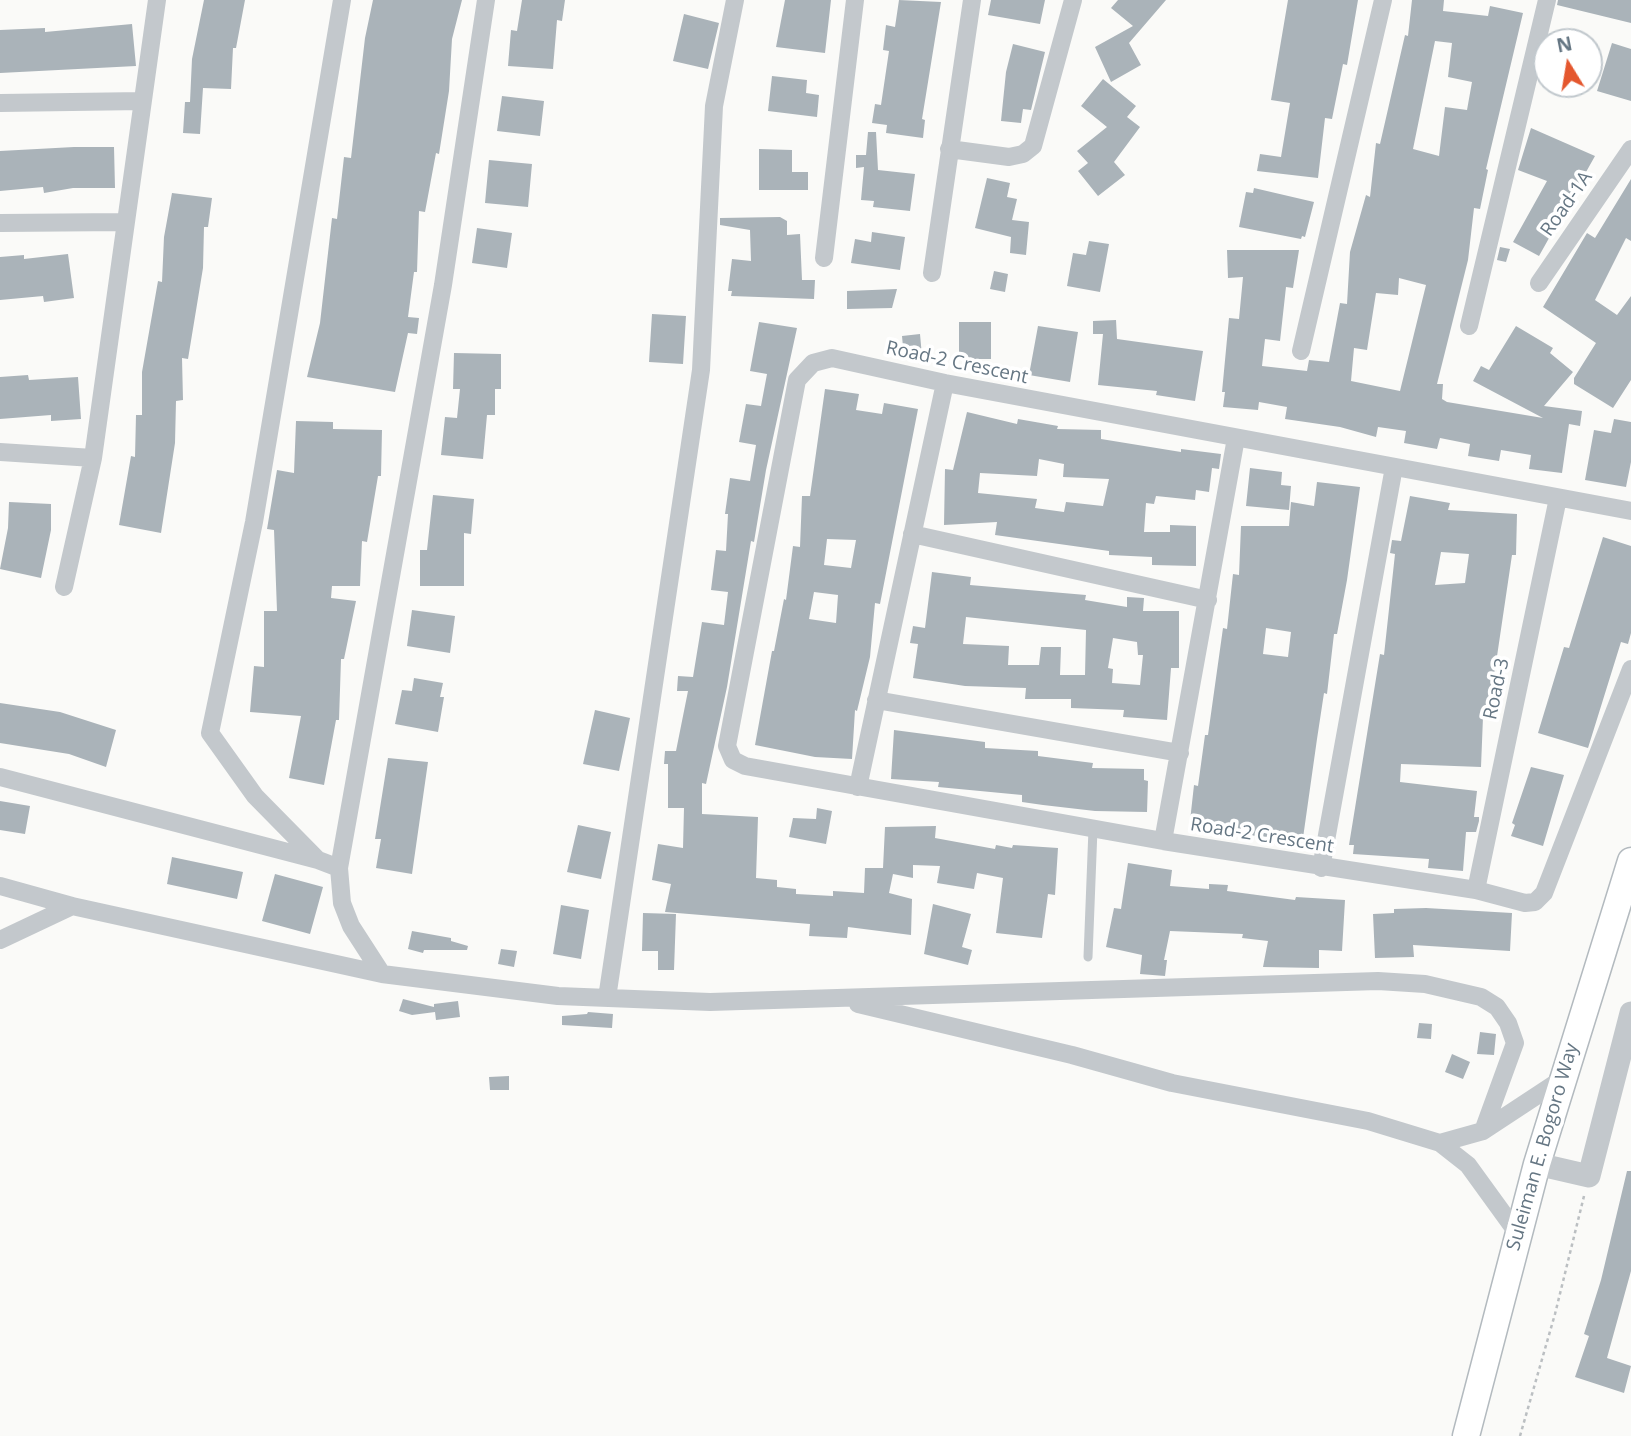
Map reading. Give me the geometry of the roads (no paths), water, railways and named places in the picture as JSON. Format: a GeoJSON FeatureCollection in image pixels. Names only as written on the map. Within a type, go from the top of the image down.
{"type":"FeatureCollection","features":[{"type":"Feature","properties":{"kind":"main road","name":"Suleiman E. Bogoro Way"},"geometry":{"type":"LineString","coordinates":[[1466,1436],[1537,1164],[1631,861]]}},
{"type":"Feature","properties":{"kind":"street"},"geometry":{"type":"LineString","coordinates":[[64,587],[93,458],[157,0]]}},
{"type":"Feature","properties":{"kind":"street"},"geometry":{"type":"LineString","coordinates":[[318,860],[255,796],[210,733],[254,522],[342,0]]}},
{"type":"Feature","properties":{"kind":"street"},"geometry":{"type":"LineString","coordinates":[[382,974],[351,926],[342,903],[339,868],[443,285],[486,0]]}},
{"type":"Feature","properties":{"kind":"street"},"geometry":{"type":"LineString","coordinates":[[607,998],[701,370],[714,106],[735,0]]}},
{"type":"Feature","properties":{"kind":"street"},"geometry":{"type":"LineString","coordinates":[[824,258],[855,0]]}},
{"type":"Feature","properties":{"kind":"street"},"geometry":{"type":"LineString","coordinates":[[932,272],[972,0]]}},
{"type":"Feature","properties":{"kind":"street"},"geometry":{"type":"LineString","coordinates":[[949,149],[1009,158],[1023,155],[1032,146],[1073,0]]}},
{"type":"Feature","properties":{"kind":"street"},"geometry":{"type":"LineString","coordinates":[[1301,351],[1383,0]]}},
{"type":"Feature","properties":{"kind":"street"},"geometry":{"type":"LineString","coordinates":[[1469,326],[1547,0]]}},
{"type":"Feature","properties":{"kind":"street"},"geometry":{"type":"LineString","coordinates":[[0,103],[143,101]]}},
{"type":"Feature","properties":{"kind":"street","name":"Road-1A"},"geometry":{"type":"LineString","coordinates":[[1539,283],[1631,149]]}},
{"type":"Feature","properties":{"kind":"street"},"geometry":{"type":"LineString","coordinates":[[0,223],[125,222]]}},
{"type":"Feature","properties":{"kind":"street","name":"Road-2 Crescent"},"geometry":{"type":"LineString","coordinates":[[1631,511],[946,383],[832,358],[813,363],[797,380],[727,746],[733,760],[745,766],[1321,868],[1476,890],[1525,903],[1535,902],[1544,893],[1631,669]]}},
{"type":"Feature","properties":{"kind":"street"},"geometry":{"type":"LineString","coordinates":[[858,787],[946,383]]}},
{"type":"Feature","properties":{"kind":"street"},"geometry":{"type":"LineString","coordinates":[[1163,841],[1209,600],[1236,438]]}},
{"type":"Feature","properties":{"kind":"street"},"geometry":{"type":"LineString","coordinates":[[0,453],[93,458]]}},
{"type":"Feature","properties":{"kind":"street"},"geometry":{"type":"LineString","coordinates":[[1321,868],[1394,467]]}},
{"type":"Feature","properties":{"kind":"street","name":"Road-3"},"geometry":{"type":"LineString","coordinates":[[1476,890],[1558,498]]}},
{"type":"Feature","properties":{"kind":"street"},"geometry":{"type":"LineString","coordinates":[[912,534],[1209,600]]}},
{"type":"Feature","properties":{"kind":"street"},"geometry":{"type":"LineString","coordinates":[[876,700],[1180,753]]}},
{"type":"Feature","properties":{"kind":"street"},"geometry":{"type":"LineString","coordinates":[[0,777],[318,860],[339,868]]}},
{"type":"Feature","properties":{"kind":"street"},"geometry":{"type":"LineString","coordinates":[[0,886],[72,906],[382,974],[558,996],[710,1002],[1378,981],[1425,984],[1481,997],[1497,1007],[1508,1023],[1515,1043],[1483,1131]]}},
{"type":"Feature","properties":{"kind":"street"},"geometry":{"type":"LineString","coordinates":[[0,940],[72,906]]}},
{"type":"Feature","properties":{"kind":"street"},"geometry":{"type":"LineString","coordinates":[[831,998],[1046,1048],[1172,1083],[1368,1121],[1440,1143],[1468,1166],[1518,1234]]}},
{"type":"Feature","properties":{"kind":"street"},"geometry":{"type":"LineString","coordinates":[[1537,1164],[1589,1176],[1631,1013]]}},
{"type":"Feature","properties":{"kind":"street"},"geometry":{"type":"LineString","coordinates":[[1440,1143],[1483,1131],[1562,1079]]}},
{"type":"Feature","properties":{"kind":"lane"},"geometry":{"type":"LineString","coordinates":[[1088,957],[1093,829]]}}]}
